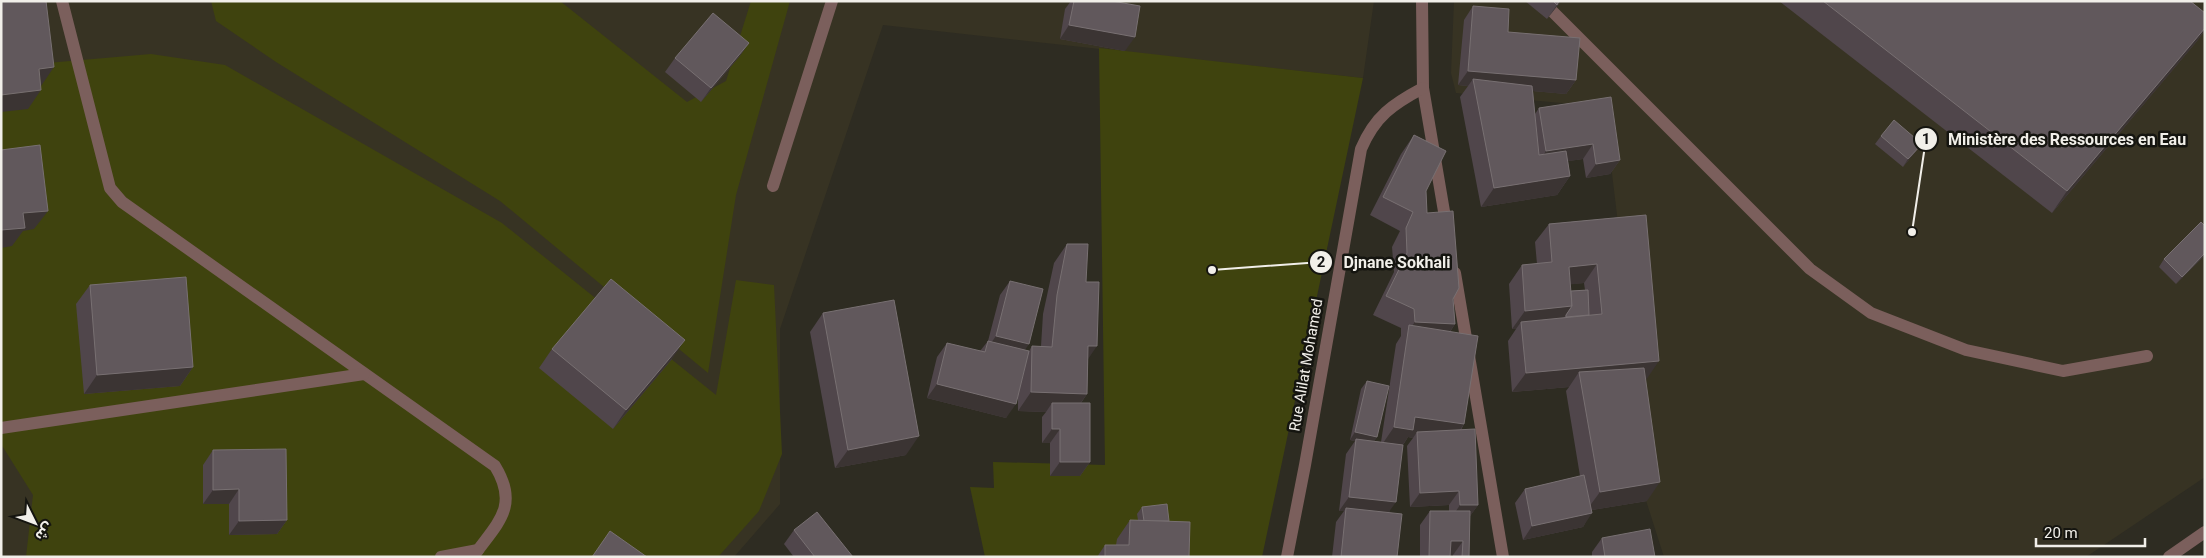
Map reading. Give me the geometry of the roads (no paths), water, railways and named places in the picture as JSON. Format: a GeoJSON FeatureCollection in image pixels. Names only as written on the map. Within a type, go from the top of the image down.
{"type":"FeatureCollection","features":[{"type":"Feature","properties":{"kind":"street"},"geometry":{"type":"LineString","coordinates":[[62,1],[110,188],[122,202],[495,466],[504,482],[507,498],[502,516],[476,554],[441,557]]}},
{"type":"Feature","properties":{"kind":"street"},"geometry":{"type":"LineString","coordinates":[[772,186],[832,1]]}},
{"type":"Feature","properties":{"kind":"street"},"geometry":{"type":"LineString","coordinates":[[1422,1],[1423,88],[1449,239]]}},
{"type":"Feature","properties":{"kind":"street"},"geometry":{"type":"LineString","coordinates":[[1542,1],[1810,269],[1871,313],[1966,350],[2063,370],[2147,356]]}},
{"type":"Feature","properties":{"kind":"street","name":"Rue Alilat Mohamed"},"geometry":{"type":"LineString","coordinates":[[1287,557],[1306,465],[1361,149],[1377,121],[1392,104],[1423,88]]}},
{"type":"Feature","properties":{"kind":"street"},"geometry":{"type":"LineString","coordinates":[[1452,258],[1503,557]]}},
{"type":"Feature","properties":{"kind":"street"},"geometry":{"type":"LineString","coordinates":[[1,428],[364,374]]}},
{"type":"Feature","properties":{"kind":"street"},"geometry":{"type":"LineString","coordinates":[[2169,557],[2205,532]]}},
{"type":"Feature","properties":{"kind":"place","name":"Ministère des Ressources en Eau"},"geometry":{"type":"Point","coordinates":[1912,232]}},
{"type":"Feature","properties":{"kind":"place","name":"Djnane Sokhali"},"geometry":{"type":"Point","coordinates":[1212,270]}}]}
